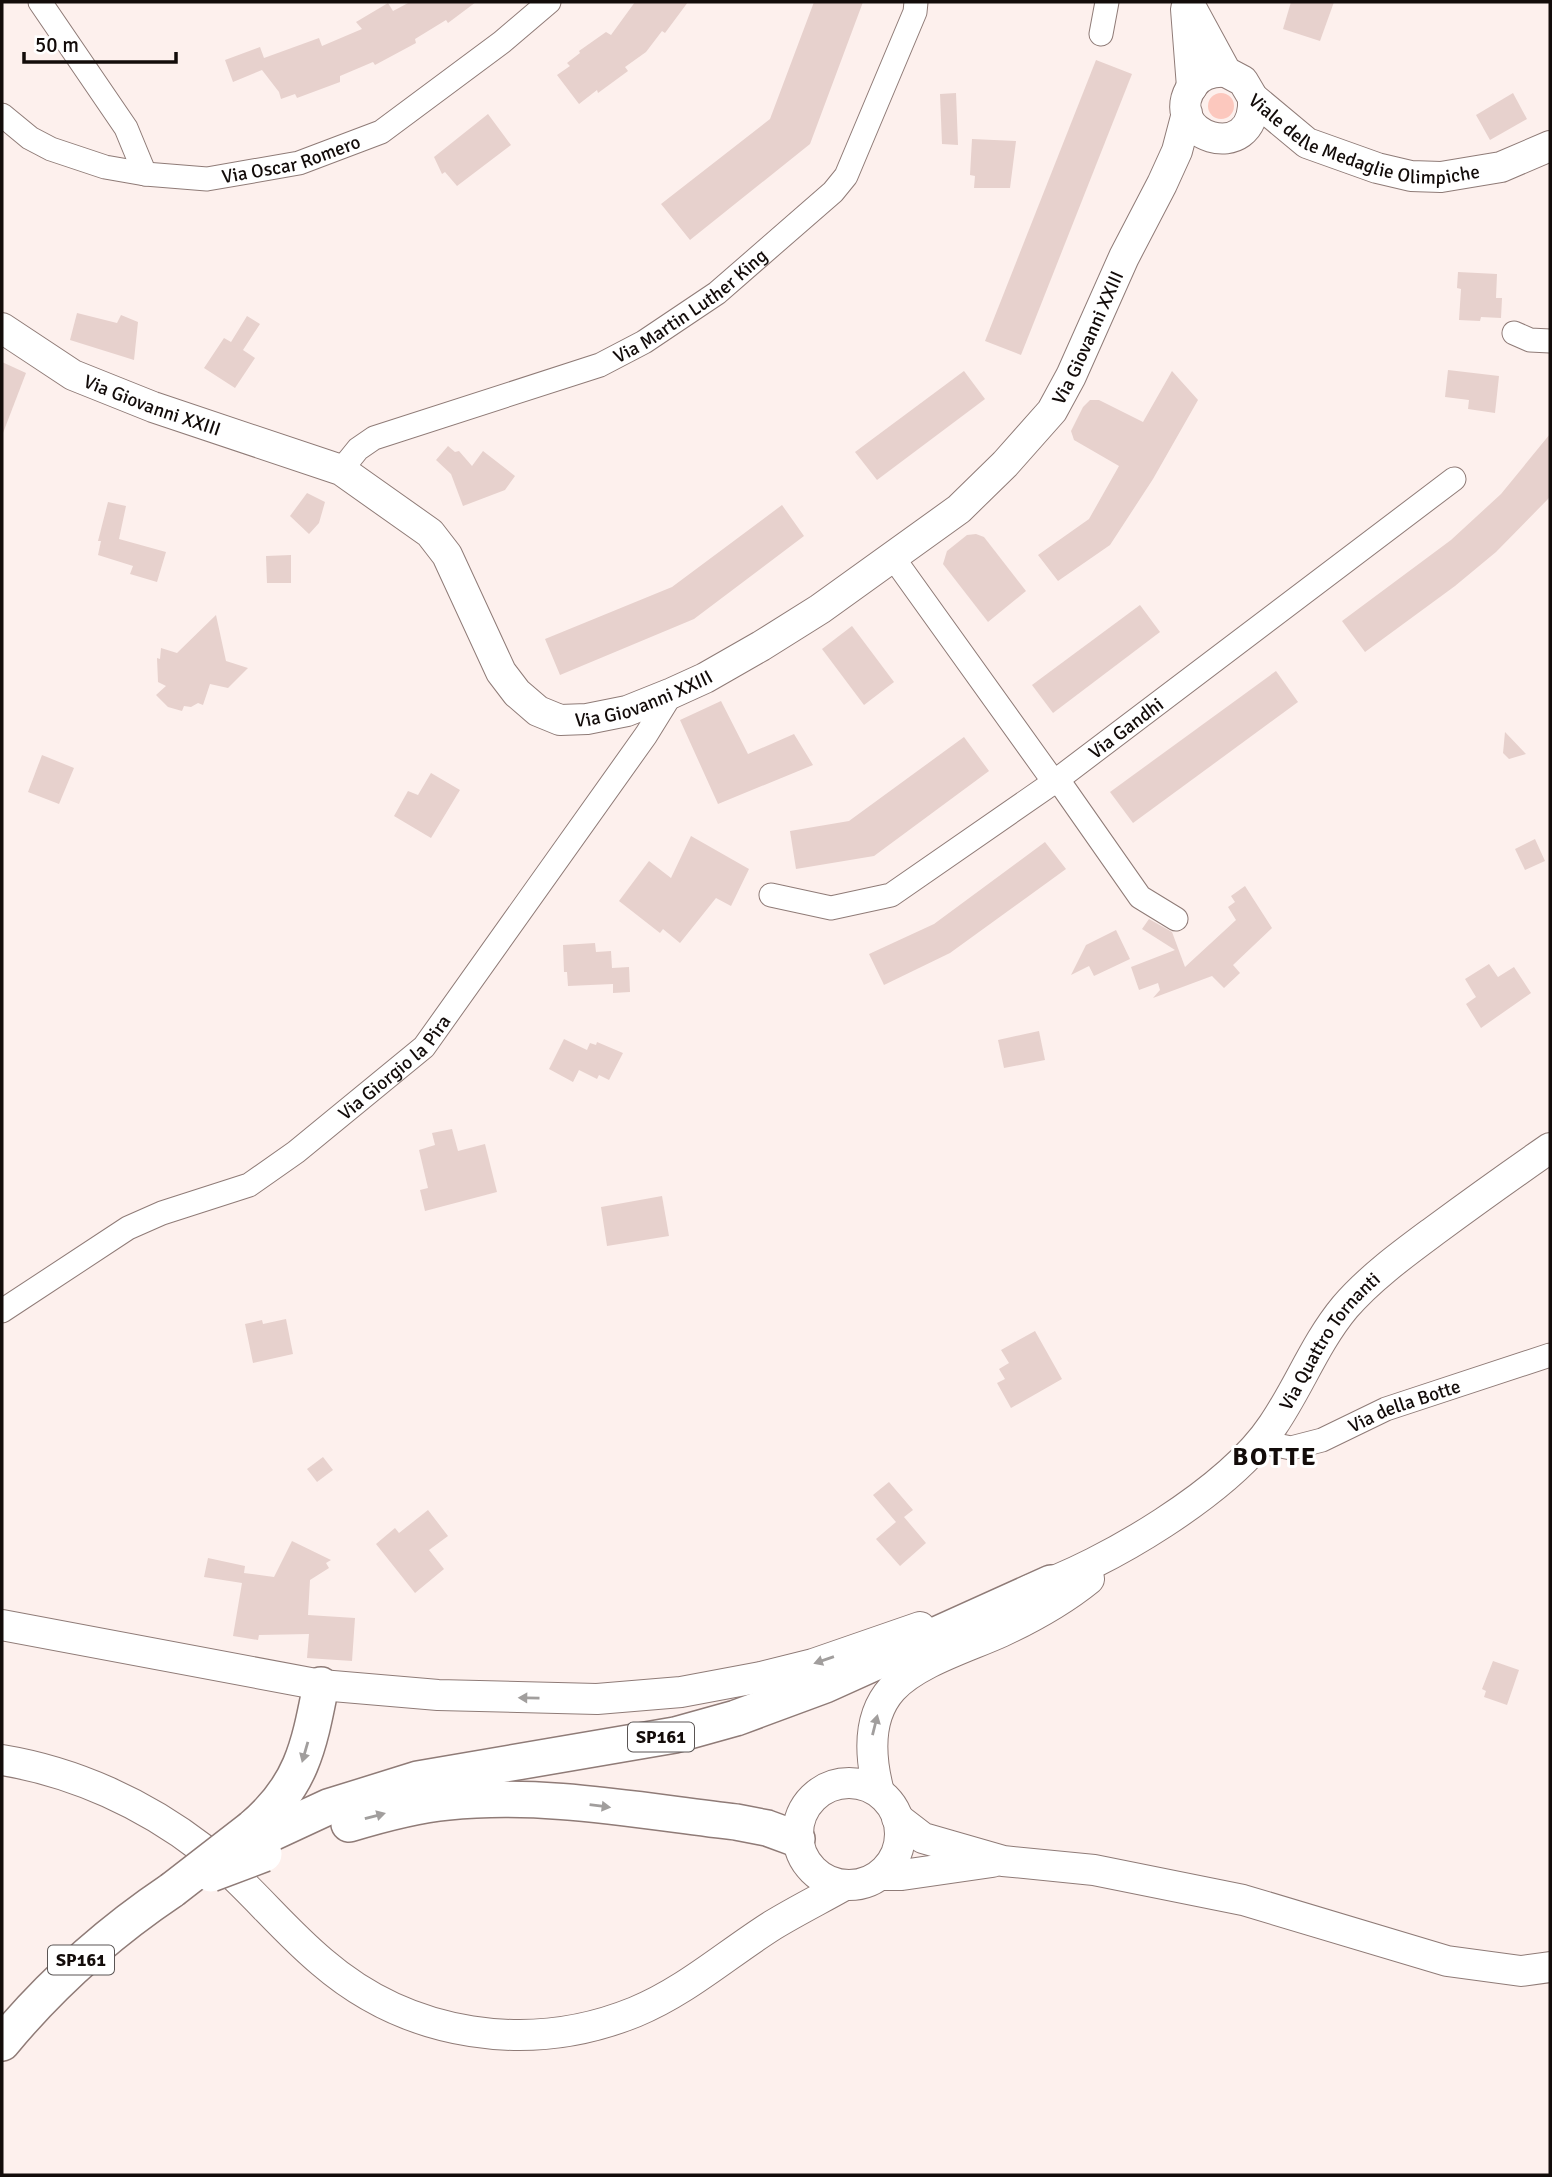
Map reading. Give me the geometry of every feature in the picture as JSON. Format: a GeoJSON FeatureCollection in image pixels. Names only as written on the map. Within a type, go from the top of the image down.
{"type":"FeatureCollection","features":[{"type":"Feature","properties":{"kind":"highway","name":"SP161"},"geometry":{"type":"LineString","coordinates":[[2,2043],[31,2009],[117,1929],[172,1890],[257,1840],[328,1807],[418,1779],[674,1735],[747,1715],[825,1685],[1051,1583]]}},
{"type":"Feature","properties":{"kind":"highway","name":"SP161"},"geometry":{"type":"LineString","coordinates":[[257,1840],[278,1802],[297,1776],[307,1749],[321,1685]]}},
{"type":"Feature","properties":{"kind":"highway","name":"SP161"},"geometry":{"type":"LineString","coordinates":[[257,1840],[332,1829],[398,1810],[492,1799],[565,1802],[736,1822],[767,1828],[801,1852]]}},
{"type":"Feature","properties":{"kind":"main road","name":"Via Giovanni XXIII"},"geometry":{"type":"LineString","coordinates":[[2,328],[73,375],[153,407],[341,470],[430,533],[447,555],[501,672],[517,693],[538,711],[560,720],[587,719],[626,711],[705,678],[820,609],[960,509],[1006,464],[1052,411],[1177,151],[1189,100],[1187,2]]}},
{"type":"Feature","properties":{"kind":"main road","name":"Viale delle Medaglie Olimpiche"},"geometry":{"type":"LineString","coordinates":[[1187,2],[1226,72],[1243,81],[1253,98],[1307,143],[1377,168],[1411,176],[1441,177],[1501,167],[1550,146]]}},
{"type":"Feature","properties":{"kind":"main road"},"geometry":{"type":"LineString","coordinates":[[1226,72],[1207,74],[1189,100],[1196,130],[1225,137],[1272,137],[1307,143]]}},
{"type":"Feature","properties":{"kind":"main road"},"geometry":{"type":"LineString","coordinates":[[1225,137],[1245,128],[1251,119],[1253,98]]}},
{"type":"Feature","properties":{"kind":"main road","name":"Via Giovanni XXIII"},"geometry":{"type":"LineString","coordinates":[[1162,184],[1187,159],[1225,137]]}},
{"type":"Feature","properties":{"kind":"main road","name":"Via Quattro Tornanti"},"geometry":{"type":"LineString","coordinates":[[1123,1546],[1209,1490],[1261,1442],[1322,1340],[1345,1307],[1362,1289],[1421,1241],[1550,1148]]}},
{"type":"Feature","properties":{"kind":"main road"},"geometry":{"type":"LineString","coordinates":[[2,1625],[321,1685],[438,1695],[597,1699],[681,1692],[735,1683],[813,1664],[1051,1583],[1123,1546]]}},
{"type":"Feature","properties":{"kind":"main road"},"geometry":{"type":"LineString","coordinates":[[879,1792],[873,1767],[872,1740],[880,1708],[892,1689],[909,1675],[931,1663],[1002,1632],[1054,1605],[1097,1573],[1123,1546]]}},
{"type":"Feature","properties":{"kind":"main road"},"geometry":{"type":"LineString","coordinates":[[2,1760],[72,1778],[116,1796],[157,1819],[192,1841],[239,1879],[307,1949],[354,1987],[409,2015],[457,2030],[515,2036],[551,2034],[616,2019],[671,1994],[774,1925],[843,1886]]}},
{"type":"Feature","properties":{"kind":"main road"},"geometry":{"type":"LineString","coordinates":[[774,1925],[798,1893],[801,1852],[798,1821],[806,1804],[819,1791],[836,1784],[854,1783],[867,1786],[879,1792],[890,1803],[897,1818],[900,1833],[898,1849],[881,1875],[869,1882],[843,1886],[828,1882],[816,1875],[801,1852]]}},
{"type":"Feature","properties":{"kind":"main road"},"geometry":{"type":"LineString","coordinates":[[897,1818],[923,1838],[1003,1861],[1094,1870],[1243,1900],[1447,1961],[1521,1971],[1550,1967]]}},
{"type":"Feature","properties":{"kind":"main road"},"geometry":{"type":"LineString","coordinates":[[881,1875],[902,1875],[1003,1861]]}},
{"type":"Feature","properties":{"kind":"street"},"geometry":{"type":"LineString","coordinates":[[40,2],[125,128],[145,174]]}},
{"type":"Feature","properties":{"kind":"street","name":"Via Oscar Romero"},"geometry":{"type":"LineString","coordinates":[[2,116],[30,138],[51,149],[105,167],[145,174],[207,179],[299,163],[381,132],[502,42],[549,2]]}},
{"type":"Feature","properties":{"kind":"street","name":"Via Martin Luther King"},"geometry":{"type":"LineString","coordinates":[[341,470],[358,449],[374,438],[600,365],[644,342],[717,293],[833,192],[846,176],[915,12],[916,2]]}},
{"type":"Feature","properties":{"kind":"street"},"geometry":{"type":"LineString","coordinates":[[1101,34],[1107,2]]}},
{"type":"Feature","properties":{"kind":"street"},"geometry":{"type":"LineString","coordinates":[[1514,333],[1530,340],[1550,341]]}},
{"type":"Feature","properties":{"kind":"street","name":"Via Gandhi"},"geometry":{"type":"LineString","coordinates":[[771,895],[831,908],[891,895],[1054,782],[1454,479]]}},
{"type":"Feature","properties":{"kind":"street"},"geometry":{"type":"LineString","coordinates":[[892,556],[1054,782],[1063,787],[1140,897],[1176,919]]}},
{"type":"Feature","properties":{"kind":"street","name":"Via Giorgio la Pira"},"geometry":{"type":"LineString","coordinates":[[2,1311],[128,1228],[162,1213],[249,1185],[296,1152],[424,1047],[639,745],[672,693]]}},
{"type":"Feature","properties":{"kind":"street","name":"Via della Botte"},"geometry":{"type":"LineString","coordinates":[[1261,1442],[1291,1448],[1322,1440],[1386,1409],[1550,1355]]}},
{"type":"Feature","properties":{"kind":"shaded area"},"geometry":{"type":"Polygon","coordinates":[[[1221,93],[1230,97],[1234,106],[1230,115],[1221,119],[1212,115],[1208,106],[1212,97],[1221,93]]]}},
{"type":"Feature","properties":{"kind":"building"},"geometry":{"type":"Polygon","coordinates":[[[410,2],[476,2],[448,23],[446,20],[415,39],[416,43],[375,65],[373,62],[340,76],[340,82],[297,98],[295,94],[281,99],[279,92],[262,70],[233,82],[225,60],[260,47],[264,58],[319,38],[322,46],[362,29],[356,22],[388,3],[393,11],[410,2]]]}},
{"type":"Feature","properties":{"kind":"building"},"geometry":{"type":"Polygon","coordinates":[[[635,2],[688,2],[665,33],[662,31],[646,52],[625,67],[628,71],[579,104],[557,75],[570,66],[567,63],[580,53],[579,51],[606,32],[611,35],[635,2]]]}},
{"type":"Feature","properties":{"kind":"building"},"geometry":{"type":"Polygon","coordinates":[[[814,2],[863,2],[810,144],[690,240],[661,204],[770,119],[814,2]]]}},
{"type":"Feature","properties":{"kind":"building"},"geometry":{"type":"Polygon","coordinates":[[[1291,2],[1334,2],[1320,41],[1283,29],[1291,2]]]}},
{"type":"Feature","properties":{"kind":"building"},"geometry":{"type":"Polygon","coordinates":[[[1096,60],[1132,74],[1021,355],[985,341],[1096,60]]]}},
{"type":"Feature","properties":{"kind":"building"},"geometry":{"type":"Polygon","coordinates":[[[956,93],[958,145],[942,144],[940,94],[956,93]]]}},
{"type":"Feature","properties":{"kind":"building"},"geometry":{"type":"Polygon","coordinates":[[[1513,93],[1527,119],[1490,140],[1476,115],[1513,93]]]}},
{"type":"Feature","properties":{"kind":"building"},"geometry":{"type":"Polygon","coordinates":[[[488,114],[511,145],[457,186],[445,172],[442,174],[434,157],[488,114]]]}},
{"type":"Feature","properties":{"kind":"building"},"geometry":{"type":"Polygon","coordinates":[[[972,139],[1016,141],[1010,188],[974,188],[975,176],[970,175],[972,139]]]}},
{"type":"Feature","properties":{"kind":"building"},"geometry":{"type":"Polygon","coordinates":[[[1458,272],[1497,274],[1496,298],[1502,298],[1501,318],[1459,320],[1461,289],[1457,288],[1458,272]]]}},
{"type":"Feature","properties":{"kind":"building"},"geometry":{"type":"Polygon","coordinates":[[[77,313],[117,323],[121,315],[138,322],[134,360],[70,340],[77,313]]]}},
{"type":"Feature","properties":{"kind":"building"},"geometry":{"type":"Polygon","coordinates":[[[247,316],[260,324],[243,350],[255,358],[235,388],[204,368],[224,338],[231,342],[247,316]]]}},
{"type":"Feature","properties":{"kind":"building"},"geometry":{"type":"Polygon","coordinates":[[[2,362],[26,373],[3,433],[2,432],[2,362]]]}},
{"type":"Feature","properties":{"kind":"building"},"geometry":{"type":"Polygon","coordinates":[[[1448,370],[1499,376],[1495,413],[1468,409],[1469,400],[1445,397],[1448,370]]]}},
{"type":"Feature","properties":{"kind":"building"},"geometry":{"type":"Polygon","coordinates":[[[964,371],[985,399],[877,480],[855,452],[964,371]]]}},
{"type":"Feature","properties":{"kind":"building"},"geometry":{"type":"Polygon","coordinates":[[[1172,371],[1198,400],[1153,479],[1110,545],[1058,581],[1038,555],[1089,519],[1119,466],[1074,440],[1071,431],[1083,407],[1090,400],[1099,400],[1143,422],[1172,371]]]}},
{"type":"Feature","properties":{"kind":"building"},"geometry":{"type":"Polygon","coordinates":[[[1550,434],[1548,499],[1496,552],[1455,586],[1365,652],[1342,621],[1451,540],[1501,494],[1550,434]]]}},
{"type":"Feature","properties":{"kind":"building"},"geometry":{"type":"Polygon","coordinates":[[[448,446],[455,452],[459,451],[472,466],[483,451],[515,476],[505,490],[463,506],[451,474],[436,460],[448,446]]]}},
{"type":"Feature","properties":{"kind":"building"},"geometry":{"type":"Polygon","coordinates":[[[307,493],[325,502],[319,523],[309,534],[290,516],[307,493]]]}},
{"type":"Feature","properties":{"kind":"building"},"geometry":{"type":"Polygon","coordinates":[[[108,502],[126,506],[119,539],[166,552],[157,582],[130,574],[133,566],[98,555],[101,541],[98,541],[108,502]]]}},
{"type":"Feature","properties":{"kind":"building"},"geometry":{"type":"Polygon","coordinates":[[[782,505],[804,536],[694,619],[560,675],[545,639],[672,587],[782,505]]]}},
{"type":"Feature","properties":{"kind":"building"},"geometry":{"type":"Polygon","coordinates":[[[967,535],[984,537],[1026,591],[988,622],[943,564],[947,551],[967,535]]]}},
{"type":"Feature","properties":{"kind":"building"},"geometry":{"type":"Polygon","coordinates":[[[291,555],[291,583],[267,583],[266,556],[291,555]]]}},
{"type":"Feature","properties":{"kind":"building"},"geometry":{"type":"Polygon","coordinates":[[[1140,605],[1160,632],[1053,713],[1032,685],[1140,605]]]}},
{"type":"Feature","properties":{"kind":"building"},"geometry":{"type":"Polygon","coordinates":[[[216,615],[226,661],[248,668],[228,688],[210,684],[203,705],[198,703],[191,707],[184,706],[182,711],[168,707],[156,695],[166,686],[158,682],[157,658],[160,659],[161,648],[177,653],[216,615]]]}},
{"type":"Feature","properties":{"kind":"building"},"geometry":{"type":"Polygon","coordinates":[[[852,626],[894,682],[864,705],[822,649],[852,626]]]}},
{"type":"Feature","properties":{"kind":"building"},"geometry":{"type":"Polygon","coordinates":[[[1276,671],[1298,702],[1133,823],[1110,792],[1276,671]]]}},
{"type":"Feature","properties":{"kind":"building"},"geometry":{"type":"Polygon","coordinates":[[[721,701],[748,754],[794,734],[813,765],[718,804],[680,720],[721,701]]]}},
{"type":"Feature","properties":{"kind":"building"},"geometry":{"type":"Polygon","coordinates":[[[1505,732],[1526,754],[1509,759],[1503,753],[1505,732]]]}},
{"type":"Feature","properties":{"kind":"building"},"geometry":{"type":"Polygon","coordinates":[[[964,737],[989,771],[874,856],[796,869],[790,831],[849,821],[964,737]]]}},
{"type":"Feature","properties":{"kind":"building"},"geometry":{"type":"Polygon","coordinates":[[[42,755],[74,768],[59,804],[28,792],[42,755]]]}},
{"type":"Feature","properties":{"kind":"building"},"geometry":{"type":"Polygon","coordinates":[[[431,773],[460,790],[431,838],[394,816],[408,791],[418,795],[431,773]]]}},
{"type":"Feature","properties":{"kind":"building"},"geometry":{"type":"Polygon","coordinates":[[[691,836],[749,869],[731,906],[716,898],[680,943],[663,929],[660,933],[619,901],[649,861],[671,878],[691,836]]]}},
{"type":"Feature","properties":{"kind":"building"},"geometry":{"type":"Polygon","coordinates":[[[1535,839],[1545,861],[1525,870],[1515,849],[1535,839]]]}},
{"type":"Feature","properties":{"kind":"building"},"geometry":{"type":"Polygon","coordinates":[[[1045,842],[1066,869],[950,953],[884,985],[869,954],[934,924],[1045,842]]]}},
{"type":"Feature","properties":{"kind":"building"},"geometry":{"type":"Polygon","coordinates":[[[1245,886],[1272,928],[1233,965],[1240,973],[1224,988],[1212,976],[1153,998],[1160,990],[1158,983],[1139,990],[1131,967],[1175,950],[1142,929],[1149,919],[1172,932],[1185,967],[1236,920],[1228,907],[1235,902],[1231,896],[1245,886]]]}},
{"type":"Feature","properties":{"kind":"building"},"geometry":{"type":"Polygon","coordinates":[[[1116,930],[1130,959],[1094,976],[1089,966],[1071,975],[1086,945],[1116,930]]]}},
{"type":"Feature","properties":{"kind":"building"},"geometry":{"type":"Polygon","coordinates":[[[595,943],[596,952],[611,951],[612,968],[629,967],[630,992],[613,993],[613,984],[568,986],[567,972],[564,972],[563,945],[595,943]]]}},
{"type":"Feature","properties":{"kind":"building"},"geometry":{"type":"Polygon","coordinates":[[[1489,964],[1498,977],[1514,967],[1531,993],[1481,1028],[1466,1004],[1476,997],[1465,979],[1489,964]]]}},
{"type":"Feature","properties":{"kind":"building"},"geometry":{"type":"Polygon","coordinates":[[[1039,1031],[1045,1060],[1004,1068],[998,1040],[1039,1031]]]}},
{"type":"Feature","properties":{"kind":"building"},"geometry":{"type":"Polygon","coordinates":[[[564,1039],[587,1050],[590,1043],[596,1045],[597,1042],[623,1053],[609,1080],[599,1075],[597,1079],[579,1070],[573,1082],[549,1069],[564,1039]]]}},
{"type":"Feature","properties":{"kind":"building"},"geometry":{"type":"Polygon","coordinates":[[[452,1129],[458,1151],[485,1144],[497,1192],[425,1211],[420,1190],[428,1188],[419,1150],[435,1145],[432,1133],[452,1129]]]}},
{"type":"Feature","properties":{"kind":"building"},"geometry":{"type":"Polygon","coordinates":[[[662,1196],[669,1236],[607,1246],[601,1207],[662,1196]]]}},
{"type":"Feature","properties":{"kind":"building"},"geometry":{"type":"Polygon","coordinates":[[[286,1319],[293,1354],[253,1363],[245,1324],[262,1320],[263,1324],[286,1319]]]}},
{"type":"Feature","properties":{"kind":"building"},"geometry":{"type":"Polygon","coordinates":[[[1035,1331],[1062,1379],[1011,1408],[997,1383],[1005,1379],[999,1369],[1009,1363],[1001,1350],[1035,1331]]]}},
{"type":"Feature","properties":{"kind":"building"},"geometry":{"type":"Polygon","coordinates":[[[323,1457],[333,1470],[317,1482],[307,1469],[323,1457]]]}},
{"type":"Feature","properties":{"kind":"building"},"geometry":{"type":"Polygon","coordinates":[[[889,1482],[913,1510],[904,1517],[926,1543],[900,1566],[876,1539],[896,1522],[873,1495],[889,1482]]]}},
{"type":"Feature","properties":{"kind":"building"},"geometry":{"type":"Polygon","coordinates":[[[428,1510],[448,1536],[429,1550],[444,1569],[415,1593],[376,1544],[395,1528],[399,1533],[428,1510]]]}},
{"type":"Feature","properties":{"kind":"building"},"geometry":{"type":"Polygon","coordinates":[[[292,1541],[331,1560],[326,1563],[329,1568],[310,1580],[308,1615],[355,1618],[352,1661],[307,1658],[309,1634],[259,1635],[258,1640],[233,1636],[242,1583],[204,1577],[208,1558],[245,1566],[244,1573],[274,1577],[292,1541]]]}},
{"type":"Feature","properties":{"kind":"building"},"geometry":{"type":"Polygon","coordinates":[[[1493,1661],[1519,1670],[1507,1705],[1484,1697],[1486,1691],[1482,1689],[1493,1661]]]}},
{"type":"Feature","properties":{"kind":"district","name":"BOTTE"},"geometry":{"type":"Point","coordinates":[1275,1456]}}]}
